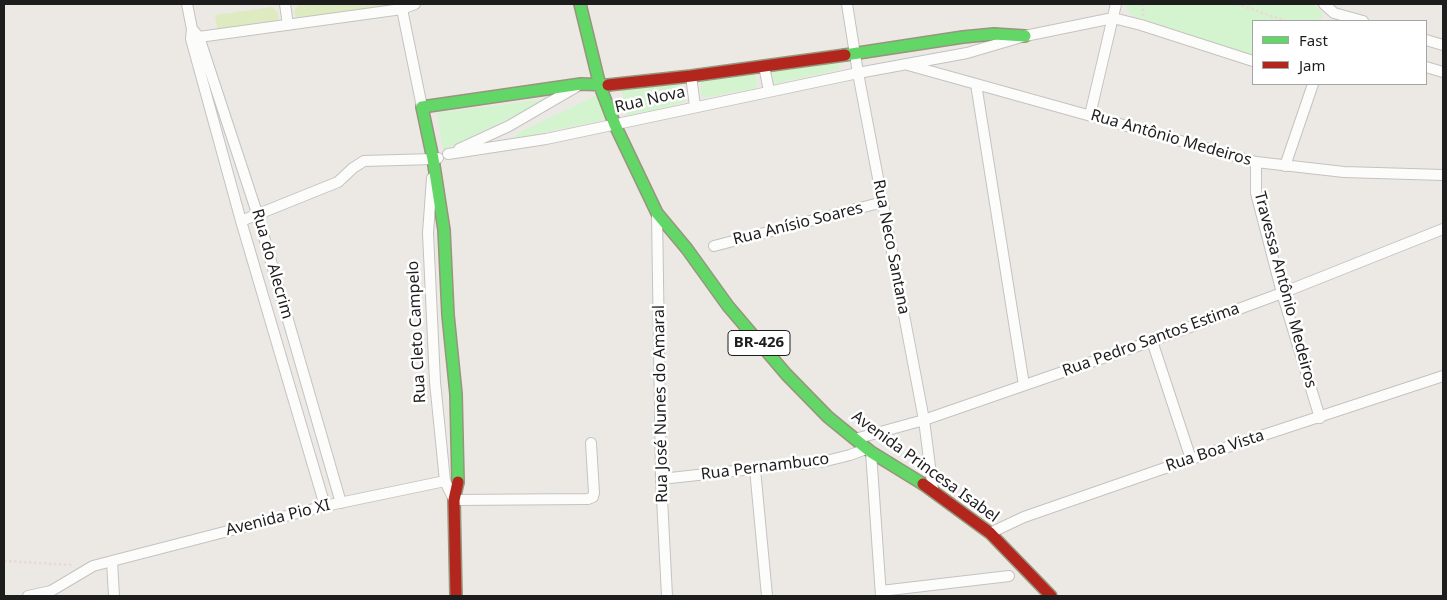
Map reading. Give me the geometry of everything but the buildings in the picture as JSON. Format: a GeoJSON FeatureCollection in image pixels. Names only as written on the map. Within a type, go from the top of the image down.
{"type":"FeatureCollection","features":[{"type":"Feature","properties":{"kind":"street","name":"Rua do Alecrim"},"geometry":{"type":"LineString","coordinates":[[187,4],[195,33],[258,213],[341,503]]}},
{"type":"Feature","properties":{"kind":"street"},"geometry":{"type":"LineString","coordinates":[[285,4],[288,25]]}},
{"type":"Feature","properties":{"kind":"street"},"geometry":{"type":"LineString","coordinates":[[195,33],[288,25],[402,9],[415,4]]}},
{"type":"Feature","properties":{"kind":"street","name":"Avenida Princesa Isabel"},"geometry":{"type":"LineString","coordinates":[[580,4],[600,86],[615,125],[657,212],[687,249],[728,306],[786,374],[828,417],[869,451],[933,490],[990,532],[1051,596]]}},
{"type":"Feature","properties":{"kind":"street","name":"Rua Neco Santana"},"geometry":{"type":"LineString","coordinates":[[847,4],[858,73],[924,420],[933,490]]}},
{"type":"Feature","properties":{"kind":"street"},"geometry":{"type":"LineString","coordinates":[[1090,115],[1116,4]]}},
{"type":"Feature","properties":{"kind":"street"},"geometry":{"type":"LineString","coordinates":[[1324,4],[1333,17],[1355,20]]}},
{"type":"Feature","properties":{"kind":"street","name":"Rua Cleto Campelo"},"geometry":{"type":"LineString","coordinates":[[402,9],[433,160],[444,230],[448,315],[456,394],[459,479],[454,500],[456,596]]}},
{"type":"Feature","properties":{"kind":"street"},"geometry":{"type":"LineString","coordinates":[[1113,18],[1141,25],[1252,61]]}},
{"type":"Feature","properties":{"kind":"street","name":"Rua Nova"},"geometry":{"type":"LineString","coordinates":[[448,154],[546,139],[615,125],[695,106],[967,53],[1025,36],[1113,18]]}},
{"type":"Feature","properties":{"kind":"street","name":"Rua do Alecrim"},"geometry":{"type":"LineString","coordinates":[[195,33],[191,39],[241,221],[325,506]]}},
{"type":"Feature","properties":{"kind":"street","name":"Rua Nova"},"geometry":{"type":"LineString","coordinates":[[422,107],[581,84],[600,86],[691,76],[963,37],[994,34],[1025,36]]}},
{"type":"Feature","properties":{"kind":"street"},"geometry":{"type":"LineString","coordinates":[[963,37],[967,53]]}},
{"type":"Feature","properties":{"kind":"street"},"geometry":{"type":"LineString","coordinates":[[1427,40],[1443,45]]}},
{"type":"Feature","properties":{"kind":"street"},"geometry":{"type":"LineString","coordinates":[[930,42],[934,59]]}},
{"type":"Feature","properties":{"kind":"street","name":"Rua Antônio Medeiros"},"geometry":{"type":"LineString","coordinates":[[905,64],[1256,162],[1344,172],[1443,175]]}},
{"type":"Feature","properties":{"kind":"street"},"geometry":{"type":"LineString","coordinates":[[764,66],[769,91]]}},
{"type":"Feature","properties":{"kind":"street"},"geometry":{"type":"LineString","coordinates":[[1427,67],[1443,72]]}},
{"type":"Feature","properties":{"kind":"street"},"geometry":{"type":"LineString","coordinates":[[691,76],[695,106]]}},
{"type":"Feature","properties":{"kind":"street","name":"Rua Nova"},"geometry":{"type":"LineString","coordinates":[[241,221],[338,182],[364,161],[433,160],[448,154],[509,126],[581,84]]}},
{"type":"Feature","properties":{"kind":"street"},"geometry":{"type":"LineString","coordinates":[[976,84],[1024,385]]}},
{"type":"Feature","properties":{"kind":"street"},"geometry":{"type":"LineString","coordinates":[[1285,166],[1313,85]]}},
{"type":"Feature","properties":{"kind":"street","name":"Rua Cleto Campelo"},"geometry":{"type":"LineString","coordinates":[[433,160],[428,233],[435,382],[445,481],[454,500]]}},
{"type":"Feature","properties":{"kind":"street","name":"Travessa Antônio Medeiros"},"geometry":{"type":"LineString","coordinates":[[1256,162],[1256,193],[1282,293],[1320,418]]}},
{"type":"Feature","properties":{"kind":"street","name":"Rua Anísio Soares"},"geometry":{"type":"LineString","coordinates":[[714,246],[883,202]]}},
{"type":"Feature","properties":{"kind":"street","name":"Rua José Nunes do Amaral"},"geometry":{"type":"LineString","coordinates":[[657,212],[661,479],[667,596]]}},
{"type":"Feature","properties":{"kind":"street","name":"Rua Pedro Santos Estima"},"geometry":{"type":"LineString","coordinates":[[855,439],[924,420],[1152,341],[1282,293],[1443,229]]}},
{"type":"Feature","properties":{"kind":"street"},"geometry":{"type":"LineString","coordinates":[[1152,341],[1191,459]]}},
{"type":"Feature","properties":{"kind":"street","name":"Rua Boa Vista"},"geometry":{"type":"LineString","coordinates":[[990,532],[1024,517],[1191,459],[1443,376]]}},
{"type":"Feature","properties":{"kind":"street"},"geometry":{"type":"LineString","coordinates":[[288,384],[305,377]]}},
{"type":"Feature","properties":{"kind":"street"},"geometry":{"type":"LineString","coordinates":[[454,500],[588,500],[593,497],[594,493],[591,442]]}},
{"type":"Feature","properties":{"kind":"street"},"geometry":{"type":"LineString","coordinates":[[869,451],[881,593],[1009,576]]}},
{"type":"Feature","properties":{"kind":"street","name":"Rua Pernambuco"},"geometry":{"type":"LineString","coordinates":[[661,479],[826,461],[869,451]]}},
{"type":"Feature","properties":{"kind":"street"},"geometry":{"type":"LineString","coordinates":[[755,469],[767,596]]}},
{"type":"Feature","properties":{"kind":"street","name":"Avenida Pio XI"},"geometry":{"type":"LineString","coordinates":[[28,596],[51,591],[93,566],[325,506],[445,481]]}},
{"type":"Feature","properties":{"kind":"street"},"geometry":{"type":"LineString","coordinates":[[112,561],[114,596]]}},
{"type":"Feature","properties":{"kind":"path"},"geometry":{"type":"LineString","coordinates":[[1237,4],[1283,20]]}},
{"type":"Feature","properties":{"kind":"path"},"geometry":{"type":"LineString","coordinates":[[4,561],[93,566]]}},
{"type":"Feature","properties":{"kind":"green space"},"geometry":{"type":"Polygon","coordinates":[[[299,4],[406,4],[297,19],[294,11],[299,4]]]}},
{"type":"Feature","properties":{"kind":"green space"},"geometry":{"type":"Polygon","coordinates":[[[1124,4],[1314,4],[1323,14],[1320,20],[1252,20],[1252,56],[1131,15],[1124,4]]]}},
{"type":"Feature","properties":{"kind":"green space"},"geometry":{"type":"Polygon","coordinates":[[[272,7],[278,13],[279,21],[219,38],[215,15],[272,7]]]}},
{"type":"Feature","properties":{"kind":"green space"},"geometry":{"type":"Polygon","coordinates":[[[834,59],[841,69],[774,84],[771,69],[834,59]]]}},
{"type":"Feature","properties":{"kind":"green space"},"geometry":{"type":"Polygon","coordinates":[[[755,73],[757,88],[702,98],[700,79],[755,73]]]}},
{"type":"Feature","properties":{"kind":"green space"},"geometry":{"type":"Polygon","coordinates":[[[681,82],[685,102],[628,116],[621,89],[681,82]]]}},
{"type":"Feature","properties":{"kind":"green space"},"geometry":{"type":"Polygon","coordinates":[[[595,96],[600,97],[606,115],[604,120],[512,139],[520,132],[595,96]]]}},
{"type":"Feature","properties":{"kind":"green space"},"geometry":{"type":"Polygon","coordinates":[[[540,100],[546,101],[443,150],[437,113],[540,100]]]}},
{"type":"Feature","properties":{"kind":"traffic: fast"},"geometry":{"type":"LineString","coordinates":[[580,4],[600,86],[615,125],[657,213],[687,249],[728,306],[786,374],[828,417],[871,452],[923,484]]}},
{"type":"Feature","properties":{"kind":"traffic: fast"},"geometry":{"type":"LineString","coordinates":[[845,55],[963,37],[994,34],[1025,36]]}},
{"type":"Feature","properties":{"kind":"traffic: fast"},"geometry":{"type":"LineString","coordinates":[[458,482],[456,394],[448,315],[444,230],[433,159],[422,107],[581,84],[608,85]]}},
{"type":"Feature","properties":{"kind":"traffic: jam"},"geometry":{"type":"LineString","coordinates":[[608,85],[845,55]]}},
{"type":"Feature","properties":{"kind":"traffic: jam"},"geometry":{"type":"LineString","coordinates":[[456,596],[454,500],[458,482]]}},
{"type":"Feature","properties":{"kind":"traffic: jam"},"geometry":{"type":"LineString","coordinates":[[923,484],[990,533],[1051,596]]}}]}
